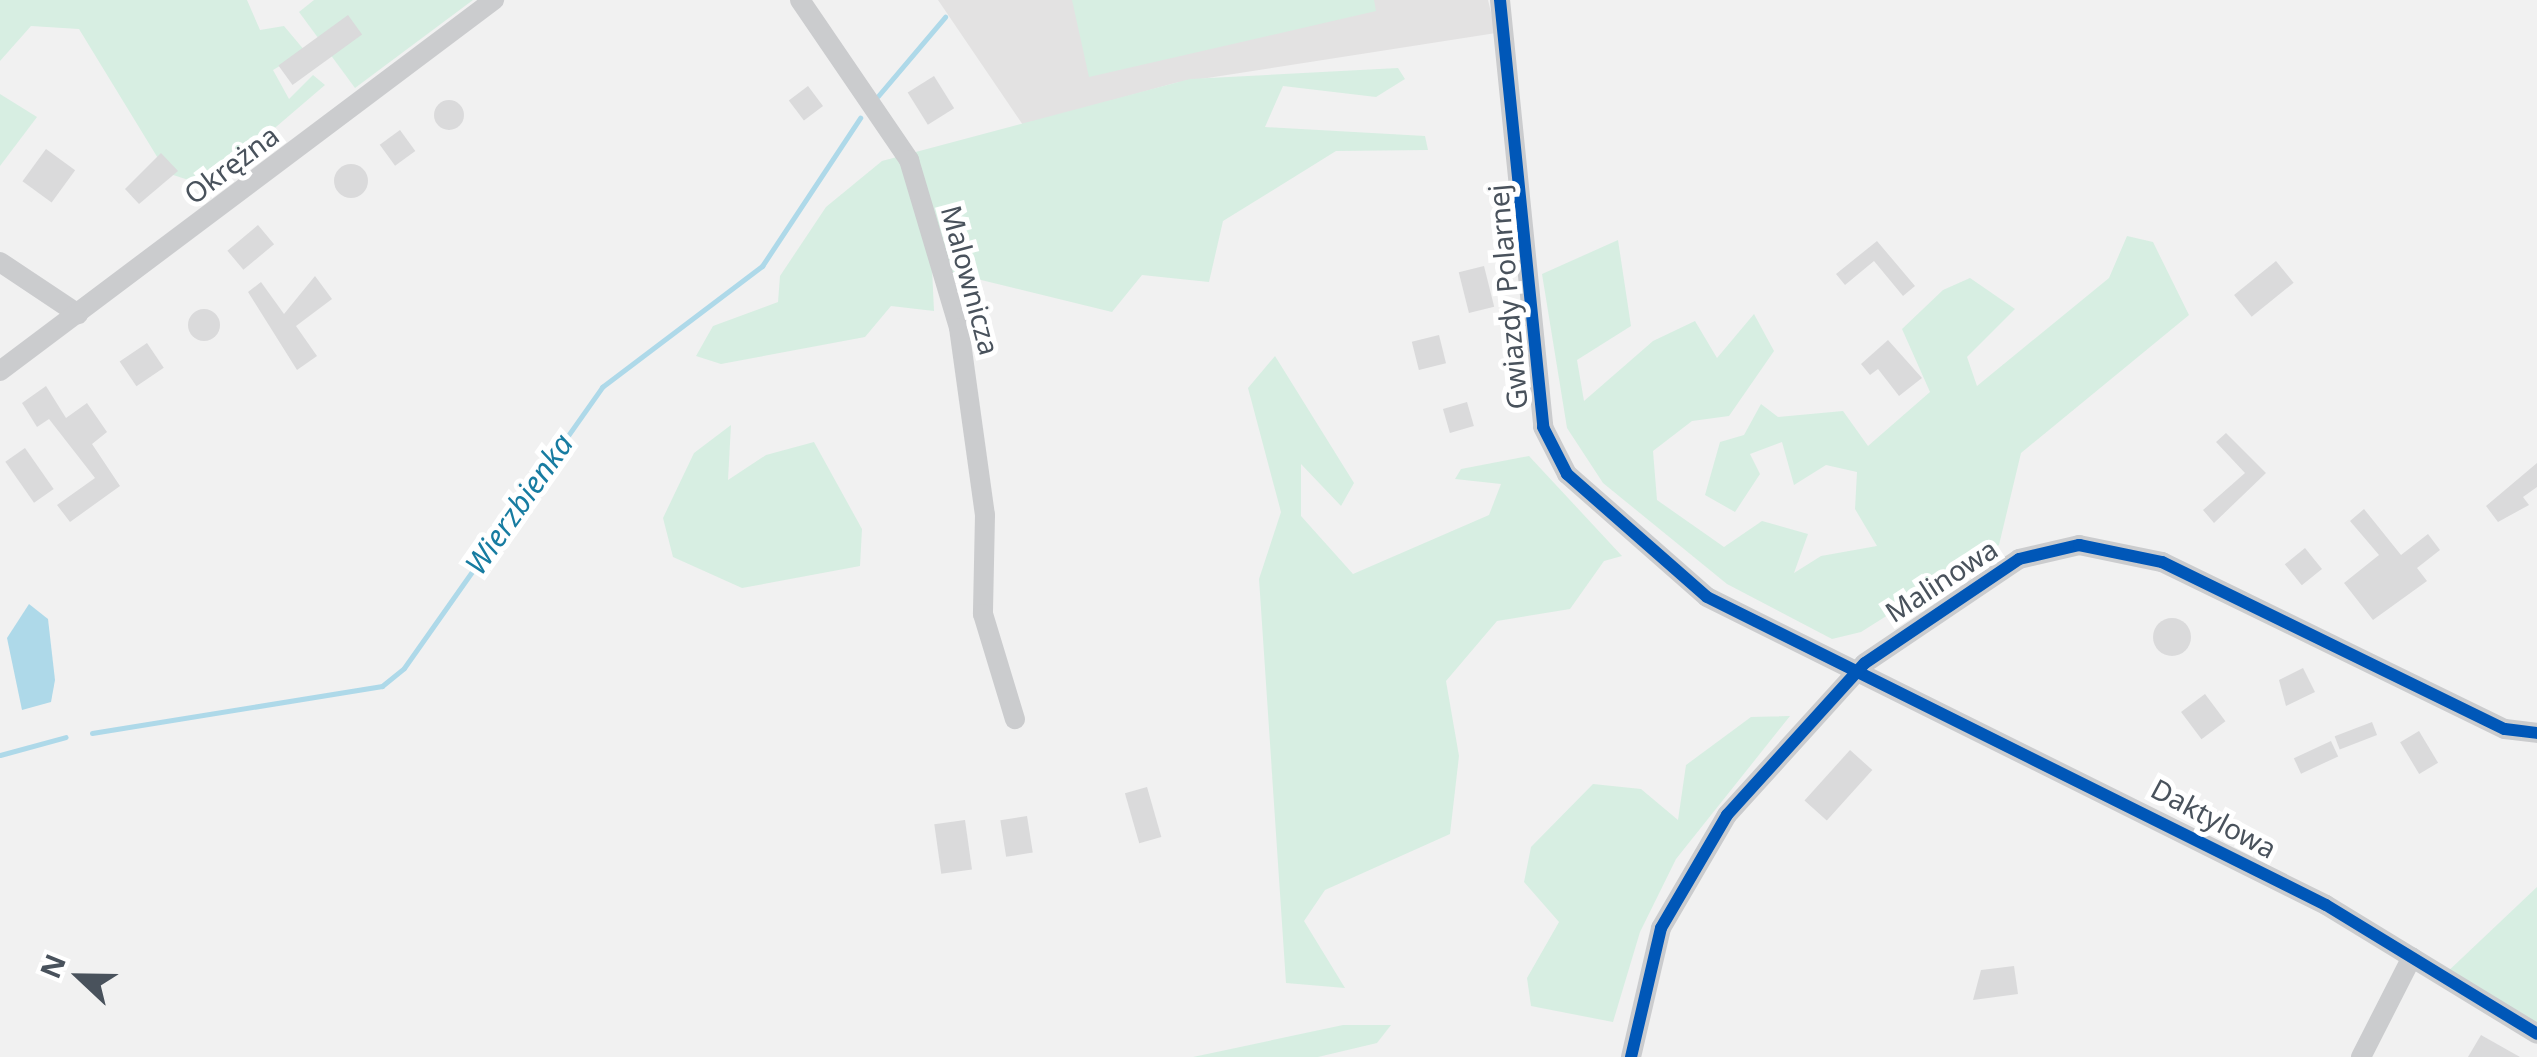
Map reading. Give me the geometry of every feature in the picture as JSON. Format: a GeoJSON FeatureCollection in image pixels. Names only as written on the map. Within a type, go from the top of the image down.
{"type":"FeatureCollection","features":[{"type":"Feature","properties":{"kind":"street","name":"Okrężna"},"geometry":{"type":"LineString","coordinates":[[0,371],[494,0]]}},
{"type":"Feature","properties":{"kind":"street","name":"Malownicza"},"geometry":{"type":"LineString","coordinates":[[800,0],[910,160],[960,328],[986,515],[984,608],[1015,720]]}},
{"type":"Feature","properties":{"kind":"street","name":"Gwiazdy Polarnej"},"geometry":{"type":"LineString","coordinates":[[1500,0],[1543,427],[1568,474],[1707,597],[1852,675]]}},
{"type":"Feature","properties":{"kind":"street"},"geometry":{"type":"LineString","coordinates":[[0,262],[78,314]]}},
{"type":"Feature","properties":{"kind":"street","name":"Malinowa"},"geometry":{"type":"LineString","coordinates":[[1631,1057],[1661,928],[1697,859],[1852,675],[2019,559],[2080,545],[2162,562],[2505,729],[2537,732]]}},
{"type":"Feature","properties":{"kind":"street","name":"Daktylowa"},"geometry":{"type":"LineString","coordinates":[[1852,675],[2058,764],[2412,957],[2537,1034]]}},
{"type":"Feature","properties":{"kind":"street"},"geometry":{"type":"LineString","coordinates":[[2361,1057],[2412,957]]}},
{"type":"Feature","properties":{"kind":"shaded area"},"geometry":{"type":"Polygon","coordinates":[[[938,0],[1488,0],[1496,33],[1175,83],[1023,125],[938,0]]]}},
{"type":"Feature","properties":{"kind":"green space"},"geometry":{"type":"Polygon","coordinates":[[[0,0],[247,0],[260,30],[284,26],[305,51],[273,70],[289,99],[313,75],[325,85],[207,186],[167,173],[79,29],[31,26],[0,61],[0,0]]]}},
{"type":"Feature","properties":{"kind":"green space"},"geometry":{"type":"Polygon","coordinates":[[[314,0],[473,0],[355,88],[299,12],[314,0]]]}},
{"type":"Feature","properties":{"kind":"green space"},"geometry":{"type":"Polygon","coordinates":[[[1072,0],[1374,0],[1376,11],[1089,77],[1072,0]]]}},
{"type":"Feature","properties":{"kind":"green space"},"geometry":{"type":"Polygon","coordinates":[[[1398,68],[1405,79],[1376,97],[1283,86],[1265,127],[1425,136],[1428,150],[1336,151],[1223,221],[1209,282],[1142,275],[1112,312],[932,268],[934,311],[891,306],[865,337],[721,364],[696,356],[713,326],[778,302],[780,276],[826,207],[882,161],[1190,79],[1398,68]]]}},
{"type":"Feature","properties":{"kind":"green space"},"geometry":{"type":"Polygon","coordinates":[[[0,94],[37,117],[0,166],[0,94]]]}},
{"type":"Feature","properties":{"kind":"green space"},"geometry":{"type":"Polygon","coordinates":[[[2127,236],[2153,242],[2189,315],[2021,453],[1999,545],[1861,632],[1832,639],[1727,584],[1603,483],[1567,428],[1542,274],[1618,240],[1631,326],[1577,360],[1584,401],[1653,341],[1695,321],[1717,358],[1754,314],[1774,351],[1729,416],[1692,421],[1653,451],[1657,500],[1724,547],[1762,521],[1808,534],[1794,573],[1821,556],[1877,546],[1855,509],[1857,472],[1826,465],[1794,485],[1782,442],[1750,454],[1760,474],[1735,512],[1705,495],[1720,442],[1744,435],[1761,404],[1778,417],[1843,411],[1868,446],[1930,392],[1902,329],[1943,290],[1970,278],[2015,309],[1967,357],[1977,386],[2109,278],[2127,236]]]}},
{"type":"Feature","properties":{"kind":"green space"},"geometry":{"type":"Polygon","coordinates":[[[1275,356],[1354,483],[1341,506],[1301,464],[1301,516],[1353,574],[1489,515],[1501,484],[1455,479],[1461,469],[1529,456],[1622,556],[1604,561],[1570,609],[1497,621],[1446,681],[1459,756],[1450,834],[1325,890],[1304,921],[1345,988],[1286,983],[1259,579],[1281,512],[1248,388],[1275,356]]]}},
{"type":"Feature","properties":{"kind":"green space"},"geometry":{"type":"Polygon","coordinates":[[[731,425],[728,480],[766,455],[814,442],[862,529],[860,566],[742,588],[673,557],[663,518],[694,453],[731,425]]]}},
{"type":"Feature","properties":{"kind":"green space"},"geometry":{"type":"Polygon","coordinates":[[[1790,716],[1676,859],[1640,932],[1613,1022],[1531,1006],[1527,978],[1559,922],[1524,882],[1531,847],[1593,784],[1641,789],[1678,820],[1686,765],[1751,717],[1790,716]]]}},
{"type":"Feature","properties":{"kind":"green space"},"geometry":{"type":"Polygon","coordinates":[[[2537,887],[2537,1030],[2443,976],[2537,887]]]}},
{"type":"Feature","properties":{"kind":"green space"},"geometry":{"type":"Polygon","coordinates":[[[1343,1025],[1391,1025],[1377,1043],[1318,1057],[1193,1057],[1343,1025]]]}},
{"type":"Feature","properties":{"kind":"water"},"geometry":{"type":"Polygon","coordinates":[[[29,604],[48,619],[55,680],[51,702],[22,710],[7,638],[29,604]]]}},
{"type":"Feature","properties":{"kind":"building"},"geometry":{"type":"Polygon","coordinates":[[[348,15],[362,34],[293,85],[278,66],[348,15]]]}},
{"type":"Feature","properties":{"kind":"building"},"geometry":{"type":"Polygon","coordinates":[[[934,76],[954,108],[928,125],[908,92],[934,76]]]}},
{"type":"Feature","properties":{"kind":"building"},"geometry":{"type":"Polygon","coordinates":[[[808,86],[823,106],[804,120],[789,100],[808,86]]]}},
{"type":"Feature","properties":{"kind":"building"},"geometry":{"type":"Polygon","coordinates":[[[449,100],[463,109],[464,115],[455,129],[449,130],[435,121],[434,115],[443,101],[449,100]]]}},
{"type":"Feature","properties":{"kind":"building"},"geometry":{"type":"Polygon","coordinates":[[[400,130],[415,151],[395,166],[380,145],[400,130]]]}},
{"type":"Feature","properties":{"kind":"building"},"geometry":{"type":"Polygon","coordinates":[[[46,149],[75,170],[52,203],[22,181],[46,149]]]}},
{"type":"Feature","properties":{"kind":"building"},"geometry":{"type":"Polygon","coordinates":[[[161,153],[178,171],[139,204],[125,189],[161,153]]]}},
{"type":"Feature","properties":{"kind":"building"},"geometry":{"type":"Polygon","coordinates":[[[351,164],[363,169],[368,181],[363,193],[351,198],[339,193],[334,181],[339,169],[351,164]]]}},
{"type":"Feature","properties":{"kind":"building"},"geometry":{"type":"Polygon","coordinates":[[[258,225],[274,244],[243,270],[227,251],[258,225]]]}},
{"type":"Feature","properties":{"kind":"building"},"geometry":{"type":"Polygon","coordinates":[[[1877,241],[1915,286],[1903,296],[1874,261],[1845,285],[1836,274],[1877,241]]]}},
{"type":"Feature","properties":{"kind":"building"},"geometry":{"type":"Polygon","coordinates":[[[2276,261],[2294,283],[2252,317],[2234,295],[2276,261]]]}},
{"type":"Feature","properties":{"kind":"building"},"geometry":{"type":"Polygon","coordinates":[[[1484,266],[1494,307],[1469,313],[1459,272],[1484,266]]]}},
{"type":"Feature","properties":{"kind":"building"},"geometry":{"type":"Polygon","coordinates":[[[315,276],[332,299],[296,326],[317,356],[297,370],[248,292],[261,282],[284,314],[315,276]]]}},
{"type":"Feature","properties":{"kind":"building"},"geometry":{"type":"Polygon","coordinates":[[[204,309],[215,314],[220,325],[215,336],[204,341],[193,336],[188,325],[193,314],[204,309]]]}},
{"type":"Feature","properties":{"kind":"building"},"geometry":{"type":"Polygon","coordinates":[[[1439,335],[1446,363],[1419,370],[1412,342],[1439,335]]]}},
{"type":"Feature","properties":{"kind":"building"},"geometry":{"type":"Polygon","coordinates":[[[1888,340],[1922,378],[1899,396],[1878,369],[1870,375],[1861,364],[1888,340]]]}},
{"type":"Feature","properties":{"kind":"building"},"geometry":{"type":"Polygon","coordinates":[[[147,343],[164,368],[136,386],[120,361],[147,343]]]}},
{"type":"Feature","properties":{"kind":"building"},"geometry":{"type":"Polygon","coordinates":[[[46,386],[66,418],[87,403],[107,432],[92,444],[120,486],[70,522],[57,505],[95,478],[49,419],[37,427],[22,403],[46,386]]]}},
{"type":"Feature","properties":{"kind":"building"},"geometry":{"type":"Polygon","coordinates":[[[1467,402],[1474,426],[1450,433],[1443,409],[1467,402]]]}},
{"type":"Feature","properties":{"kind":"building"},"geometry":{"type":"Polygon","coordinates":[[[2226,433],[2266,473],[2214,523],[2203,510],[2245,473],[2216,442],[2226,433]]]}},
{"type":"Feature","properties":{"kind":"building"},"geometry":{"type":"Polygon","coordinates":[[[25,448],[54,489],[34,503],[5,462],[25,448]]]}},
{"type":"Feature","properties":{"kind":"building"},"geometry":{"type":"Polygon","coordinates":[[[2537,463],[2537,487],[2523,497],[2529,505],[2498,522],[2486,506],[2537,463]]]}},
{"type":"Feature","properties":{"kind":"building"},"geometry":{"type":"Polygon","coordinates":[[[2364,509],[2401,555],[2428,534],[2440,550],[2417,568],[2427,581],[2373,620],[2344,583],[2379,555],[2350,521],[2364,509]]]}},
{"type":"Feature","properties":{"kind":"building"},"geometry":{"type":"Polygon","coordinates":[[[2305,548],[2322,569],[2302,585],[2285,564],[2305,548]]]}},
{"type":"Feature","properties":{"kind":"building"},"geometry":{"type":"Polygon","coordinates":[[[2172,618],[2185,624],[2191,637],[2185,650],[2172,656],[2159,650],[2153,637],[2159,624],[2172,618]]]}},
{"type":"Feature","properties":{"kind":"building"},"geometry":{"type":"Polygon","coordinates":[[[2303,668],[2315,692],[2286,706],[2279,680],[2303,668]]]}},
{"type":"Feature","properties":{"kind":"building"},"geometry":{"type":"Polygon","coordinates":[[[2205,694],[2225,721],[2202,739],[2181,712],[2205,694]]]}},
{"type":"Feature","properties":{"kind":"building"},"geometry":{"type":"Polygon","coordinates":[[[2372,722],[2377,735],[2340,749],[2335,736],[2372,722]]]}},
{"type":"Feature","properties":{"kind":"building"},"geometry":{"type":"Polygon","coordinates":[[[2419,731],[2438,763],[2419,774],[2400,742],[2419,731]]]}},
{"type":"Feature","properties":{"kind":"building"},"geometry":{"type":"Polygon","coordinates":[[[2331,741],[2338,756],[2301,774],[2294,758],[2331,741]]]}},
{"type":"Feature","properties":{"kind":"building"},"geometry":{"type":"Polygon","coordinates":[[[1850,750],[1872,770],[1827,821],[1804,801],[1850,750]]]}},
{"type":"Feature","properties":{"kind":"building"},"geometry":{"type":"Polygon","coordinates":[[[1147,787],[1161,837],[1139,843],[1125,793],[1147,787]]]}},
{"type":"Feature","properties":{"kind":"building"},"geometry":{"type":"Polygon","coordinates":[[[1027,816],[1033,853],[1006,857],[1000,820],[1027,816]]]}},
{"type":"Feature","properties":{"kind":"building"},"geometry":{"type":"Polygon","coordinates":[[[965,820],[972,870],[941,874],[934,824],[965,820]]]}},
{"type":"Feature","properties":{"kind":"building"},"geometry":{"type":"Polygon","coordinates":[[[2014,966],[2018,994],[1973,1000],[1981,970],[2014,966]]]}},
{"type":"Feature","properties":{"kind":"building"},"geometry":{"type":"Polygon","coordinates":[[[2481,1035],[2520,1057],[2468,1057],[2481,1035]]]}},
{"type":"Feature","properties":{"kind":"waterway","name":"Wierzbienka"},"geometry":{"type":"LineString","coordinates":[[878,96],[945,17]]}},
{"type":"Feature","properties":{"kind":"waterway","name":"Wierzbienka"},"geometry":{"type":"LineString","coordinates":[[92,733],[382,686],[404,668],[602,387],[762,266],[860,118]]}},
{"type":"Feature","properties":{"kind":"waterway","name":"Wierzbienka"},"geometry":{"type":"LineString","coordinates":[[0,755],[66,737]]}},
{"type":"Feature","properties":{"kind":"cycle path"},"geometry":{"type":"LineString","coordinates":[[1500,0],[1543,427],[1567,474],[1707,597],[2326,905],[2537,1034]]}},
{"type":"Feature","properties":{"kind":"cycle path"},"geometry":{"type":"LineString","coordinates":[[1631,1057],[1661,928],[1727,815],[1865,663],[2019,559],[2079,545],[2162,562],[2505,729],[2537,733]]}}]}
